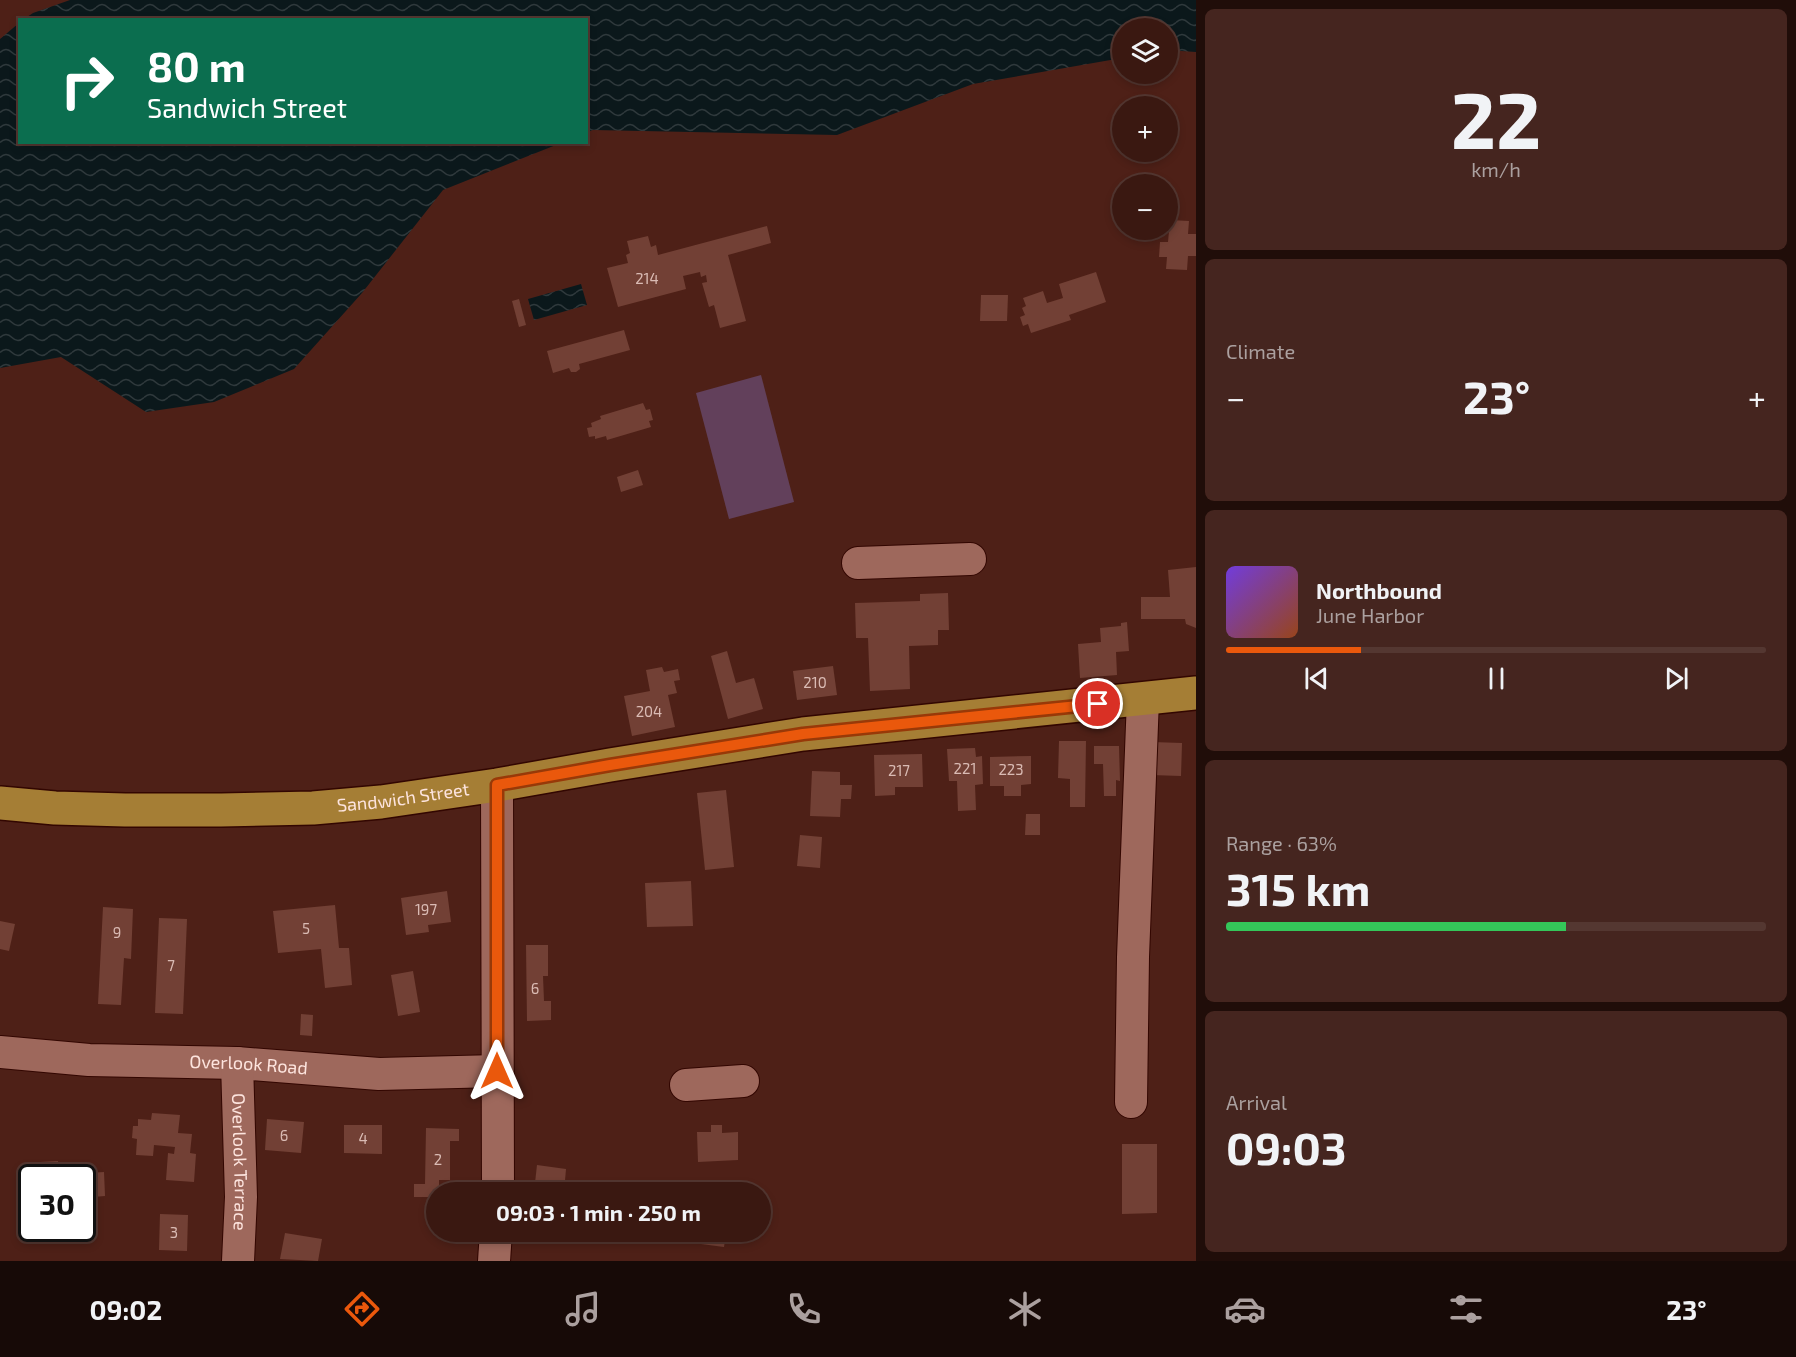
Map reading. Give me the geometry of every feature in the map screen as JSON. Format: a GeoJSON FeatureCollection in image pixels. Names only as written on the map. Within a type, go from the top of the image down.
{"type":"FeatureCollection","features":[{"type":"Feature","properties":{"kind":"main road","name":"Sandwich Street"},"geometry":{"type":"LineString","coordinates":[[0,803],[125,810],[313,808],[381,802],[803,734],[1196,693]]}},
{"type":"Feature","properties":{"kind":"street"},"geometry":{"type":"LineString","coordinates":[[858,563],[970,559]]}},
{"type":"Feature","properties":{"kind":"street"},"geometry":{"type":"LineString","coordinates":[[1131,1102],[1133,957],[1143,699]]}},
{"type":"Feature","properties":{"kind":"street"},"geometry":{"type":"LineString","coordinates":[[497,785],[498,1182]]}},
{"type":"Feature","properties":{"kind":"street","name":"Overlook Road"},"geometry":{"type":"LineString","coordinates":[[0,1052],[89,1060],[237,1063],[379,1074],[497,1071]]}},
{"type":"Feature","properties":{"kind":"street","name":"Overlook Terrace"},"geometry":{"type":"LineString","coordinates":[[237,1063],[242,1197],[238,1261]]}},
{"type":"Feature","properties":{"kind":"street"},"geometry":{"type":"LineString","coordinates":[[686,1085],[744,1081]]}},
{"type":"Feature","properties":{"kind":"street"},"geometry":{"type":"LineString","coordinates":[[494,1261],[495,1242]]}},
{"type":"Feature","properties":{"kind":"shaded area"},"geometry":{"type":"Polygon","coordinates":[[[761,375],[794,502],[729,519],[696,393],[761,375]]]}},
{"type":"Feature","properties":{"kind":"water"},"geometry":{"type":"Polygon","coordinates":[[[70,0],[1196,0],[1196,52],[1178,51],[1178,18],[1112,18],[1112,60],[973,84],[837,135],[588,132],[588,18],[26,18],[33,13],[70,0]]]}},
{"type":"Feature","properties":{"kind":"water"},"geometry":{"type":"Polygon","coordinates":[[[18,24],[18,144],[558,144],[443,190],[362,293],[294,369],[214,402],[146,412],[61,357],[0,368],[0,39],[18,24]]]}},
{"type":"Feature","properties":{"kind":"water"},"geometry":{"type":"Polygon","coordinates":[[[581,284],[587,305],[534,320],[528,299],[581,284]]]}},
{"type":"Feature","properties":{"kind":"building"},"geometry":{"type":"Polygon","coordinates":[[[1178,220],[1189,221],[1188,234],[1196,234],[1196,256],[1188,256],[1187,270],[1166,269],[1167,257],[1159,257],[1160,242],[1168,242],[1168,240],[1178,240],[1178,220]]]}},
{"type":"Feature","properties":{"kind":"building"},"geometry":{"type":"Polygon","coordinates":[[[767,226],[771,243],[728,255],[746,321],[720,328],[714,305],[709,307],[702,283],[707,282],[706,275],[701,277],[700,272],[683,276],[686,289],[618,307],[607,268],[628,263],[626,255],[630,253],[627,241],[648,236],[651,247],[656,245],[658,255],[767,226]]]}},
{"type":"Feature","properties":{"kind":"building"},"geometry":{"type":"Polygon","coordinates":[[[1096,272],[1106,302],[1069,315],[1071,320],[1031,333],[1028,324],[1023,326],[1020,317],[1025,315],[1022,308],[1026,306],[1023,298],[1043,291],[1047,303],[1063,298],[1059,284],[1096,272]]]}},
{"type":"Feature","properties":{"kind":"building"},"geometry":{"type":"Polygon","coordinates":[[[981,295],[1008,295],[1007,321],[980,321],[981,295]]]}},
{"type":"Feature","properties":{"kind":"building"},"geometry":{"type":"Polygon","coordinates":[[[519,299],[526,325],[519,327],[512,301],[519,299]]]}},
{"type":"Feature","properties":{"kind":"building"},"geometry":{"type":"Polygon","coordinates":[[[624,330],[630,350],[579,364],[580,369],[576,372],[571,372],[569,368],[553,373],[547,351],[624,330]]]}},
{"type":"Feature","properties":{"kind":"building"},"geometry":{"type":"Polygon","coordinates":[[[643,403],[646,410],[650,409],[653,420],[649,421],[651,427],[607,440],[606,436],[595,439],[595,436],[589,437],[587,428],[592,427],[591,423],[601,419],[600,416],[643,403]]]}},
{"type":"Feature","properties":{"kind":"building"},"geometry":{"type":"Polygon","coordinates":[[[638,470],[643,485],[621,492],[617,477],[638,470]]]}},
{"type":"Feature","properties":{"kind":"building"},"geometry":{"type":"Polygon","coordinates":[[[1196,567],[1196,628],[1186,624],[1185,619],[1141,619],[1141,597],[1170,597],[1168,570],[1196,567]]]}},
{"type":"Feature","properties":{"kind":"building"},"geometry":{"type":"Polygon","coordinates":[[[948,593],[949,630],[938,630],[938,645],[909,646],[910,689],[870,691],[868,638],[856,638],[855,603],[920,601],[920,594],[948,593]]]}},
{"type":"Feature","properties":{"kind":"building"},"geometry":{"type":"Polygon","coordinates":[[[1127,622],[1129,651],[1116,652],[1117,675],[1080,678],[1078,644],[1101,642],[1100,628],[1121,626],[1121,623],[1127,622]]]}},
{"type":"Feature","properties":{"kind":"building"},"geometry":{"type":"Polygon","coordinates":[[[727,651],[736,683],[754,678],[763,709],[728,719],[711,656],[727,651]]]}},
{"type":"Feature","properties":{"kind":"building"},"geometry":{"type":"Polygon","coordinates":[[[833,666],[837,695],[797,700],[793,671],[833,666]]]}},
{"type":"Feature","properties":{"kind":"building"},"geometry":{"type":"Polygon","coordinates":[[[662,667],[664,672],[678,669],[680,680],[674,681],[677,693],[668,695],[675,727],[632,736],[624,696],[650,691],[646,670],[662,667]]]}},
{"type":"Feature","properties":{"kind":"building"},"geometry":{"type":"Polygon","coordinates":[[[1059,741],[1086,741],[1085,807],[1070,807],[1070,779],[1058,778],[1059,741]]]}},
{"type":"Feature","properties":{"kind":"building"},"geometry":{"type":"Polygon","coordinates":[[[1152,742],[1182,743],[1181,776],[1151,775],[1152,742]]]}},
{"type":"Feature","properties":{"kind":"building"},"geometry":{"type":"Polygon","coordinates":[[[1094,746],[1119,746],[1120,781],[1116,780],[1116,796],[1104,796],[1103,764],[1094,764],[1094,746]]]}},
{"type":"Feature","properties":{"kind":"building"},"geometry":{"type":"Polygon","coordinates":[[[975,748],[976,757],[982,756],[983,784],[975,785],[976,810],[958,811],[957,781],[949,781],[947,749],[975,748]]]}},
{"type":"Feature","properties":{"kind":"building"},"geometry":{"type":"Polygon","coordinates":[[[922,754],[923,787],[895,787],[895,795],[875,796],[874,755],[922,754]]]}},
{"type":"Feature","properties":{"kind":"building"},"geometry":{"type":"Polygon","coordinates":[[[1031,756],[1031,784],[1021,785],[1021,796],[1004,796],[1004,786],[990,786],[990,757],[1031,756]]]}},
{"type":"Feature","properties":{"kind":"building"},"geometry":{"type":"Polygon","coordinates":[[[812,771],[840,772],[840,785],[852,785],[851,799],[841,799],[840,817],[810,816],[812,771]]]}},
{"type":"Feature","properties":{"kind":"building"},"geometry":{"type":"Polygon","coordinates":[[[726,790],[734,867],[705,870],[697,793],[726,790]]]}},
{"type":"Feature","properties":{"kind":"building"},"geometry":{"type":"Polygon","coordinates":[[[1026,814],[1040,814],[1040,835],[1025,835],[1026,814]]]}},
{"type":"Feature","properties":{"kind":"building"},"geometry":{"type":"Polygon","coordinates":[[[800,835],[822,837],[820,868],[797,866],[800,835]]]}},
{"type":"Feature","properties":{"kind":"building"},"geometry":{"type":"Polygon","coordinates":[[[691,881],[693,926],[647,927],[645,883],[691,881]]]}},
{"type":"Feature","properties":{"kind":"building"},"geometry":{"type":"Polygon","coordinates":[[[447,891],[451,922],[428,925],[429,932],[406,935],[401,898],[447,891]]]}},
{"type":"Feature","properties":{"kind":"building"},"geometry":{"type":"Polygon","coordinates":[[[335,905],[339,948],[349,948],[352,985],[325,988],[321,949],[278,953],[273,911],[335,905]]]}},
{"type":"Feature","properties":{"kind":"building"},"geometry":{"type":"Polygon","coordinates":[[[103,907],[133,909],[131,959],[124,958],[121,1005],[98,1004],[103,907]]]}},
{"type":"Feature","properties":{"kind":"building"},"geometry":{"type":"Polygon","coordinates":[[[159,918],[187,919],[183,1014],[155,1013],[159,918]]]}},
{"type":"Feature","properties":{"kind":"building"},"geometry":{"type":"Polygon","coordinates":[[[0,921],[15,924],[9,951],[0,949],[0,921]]]}},
{"type":"Feature","properties":{"kind":"building"},"geometry":{"type":"Polygon","coordinates":[[[526,945],[548,945],[548,976],[543,976],[544,1001],[551,1001],[551,1020],[527,1021],[526,945]]]}},
{"type":"Feature","properties":{"kind":"building"},"geometry":{"type":"Polygon","coordinates":[[[413,971],[420,1012],[398,1016],[391,975],[413,971]]]}},
{"type":"Feature","properties":{"kind":"building"},"geometry":{"type":"Polygon","coordinates":[[[301,1014],[313,1015],[312,1036],[300,1035],[301,1014]]]}},
{"type":"Feature","properties":{"kind":"building"},"geometry":{"type":"Polygon","coordinates":[[[152,1113],[180,1115],[178,1133],[192,1134],[190,1153],[196,1154],[194,1182],[166,1180],[168,1153],[174,1154],[175,1147],[154,1145],[153,1156],[136,1155],[137,1139],[132,1138],[133,1126],[138,1126],[138,1119],[151,1120],[152,1113]]]}},
{"type":"Feature","properties":{"kind":"building"},"geometry":{"type":"Polygon","coordinates":[[[267,1119],[304,1122],[301,1153],[265,1150],[267,1119]]]}},
{"type":"Feature","properties":{"kind":"building"},"geometry":{"type":"Polygon","coordinates":[[[344,1125],[382,1125],[382,1154],[344,1153],[344,1125]]]}},
{"type":"Feature","properties":{"kind":"building"},"geometry":{"type":"Polygon","coordinates":[[[711,1125],[722,1125],[722,1133],[738,1132],[738,1160],[698,1162],[697,1132],[711,1132],[711,1125]]]}},
{"type":"Feature","properties":{"kind":"building"},"geometry":{"type":"Polygon","coordinates":[[[426,1128],[459,1129],[459,1141],[450,1141],[450,1180],[426,1182],[426,1197],[414,1197],[414,1184],[425,1184],[426,1128]]]}},
{"type":"Feature","properties":{"kind":"building"},"geometry":{"type":"Polygon","coordinates":[[[1122,1144],[1157,1144],[1157,1213],[1122,1214],[1122,1144]]]}},
{"type":"Feature","properties":{"kind":"building"},"geometry":{"type":"Polygon","coordinates":[[[58,1161],[58,1164],[40,1164],[40,1162],[58,1161]]]}},
{"type":"Feature","properties":{"kind":"building"},"geometry":{"type":"Polygon","coordinates":[[[537,1165],[566,1169],[565,1182],[535,1182],[537,1165]]]}},
{"type":"Feature","properties":{"kind":"building"},"geometry":{"type":"Polygon","coordinates":[[[104,1172],[105,1196],[96,1197],[96,1173],[104,1172]]]}},
{"type":"Feature","properties":{"kind":"building"},"geometry":{"type":"Polygon","coordinates":[[[160,1214],[188,1215],[187,1251],[159,1250],[160,1214]]]}},
{"type":"Feature","properties":{"kind":"building"},"geometry":{"type":"Polygon","coordinates":[[[285,1233],[322,1239],[318,1261],[280,1259],[285,1233]]]}},
{"type":"Feature","properties":{"kind":"building"},"geometry":{"type":"Polygon","coordinates":[[[701,1242],[725,1242],[724,1247],[701,1244],[701,1242]]]}},
{"type":"Feature","properties":{"kind":"route"},"geometry":{"type":"LineString","coordinates":[[497,1071],[497,785],[803,734],[1098,704]]}}]}
